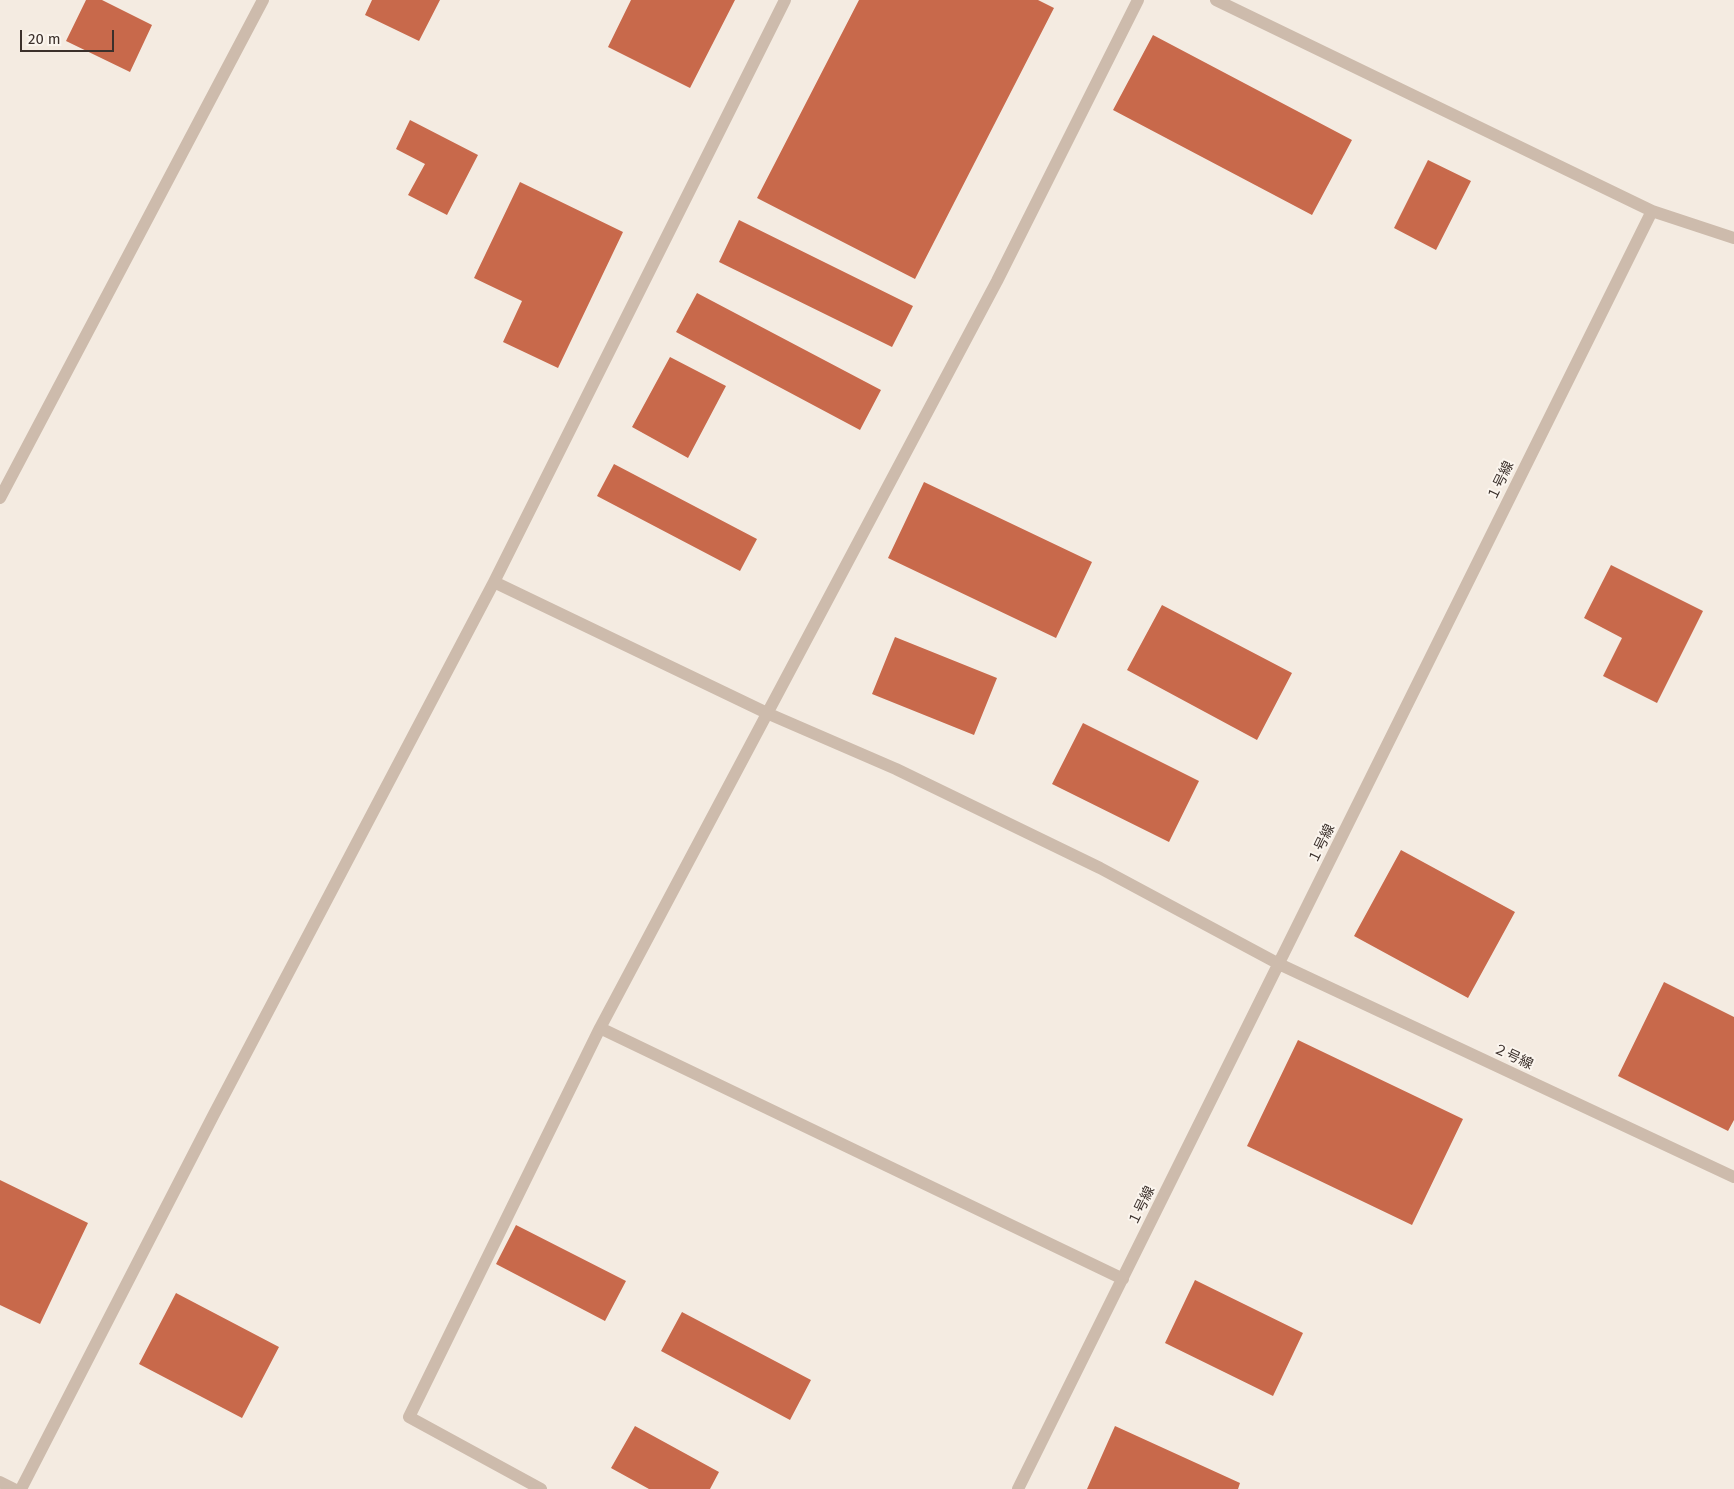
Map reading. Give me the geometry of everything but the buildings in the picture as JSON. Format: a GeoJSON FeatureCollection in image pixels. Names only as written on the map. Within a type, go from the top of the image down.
{"type":"FeatureCollection","features":[{"type":"Feature","properties":{"kind":"lane"},"geometry":{"type":"LineString","coordinates":[[0,498],[263,0]]}},
{"type":"Feature","properties":{"kind":"lane"},"geometry":{"type":"LineString","coordinates":[[21,1489],[213,1116],[494,582],[785,0]]}},
{"type":"Feature","properties":{"kind":"lane"},"geometry":{"type":"LineString","coordinates":[[541,1489],[409,1417],[600,1028],[769,714],[998,281],[1138,0]]}},
{"type":"Feature","properties":{"kind":"lane"},"geometry":{"type":"LineString","coordinates":[[1216,0],[1652,211],[1734,238]]}},
{"type":"Feature","properties":{"kind":"lane","name":"１号線"},"geometry":{"type":"LineString","coordinates":[[1018,1489],[1652,211]]}},
{"type":"Feature","properties":{"kind":"lane","name":"２号線"},"geometry":{"type":"LineString","coordinates":[[494,582],[769,714],[896,769],[1091,864],[1279,964],[1734,1177]]}},
{"type":"Feature","properties":{"kind":"lane"},"geometry":{"type":"LineString","coordinates":[[600,1028],[1122,1279]]}},
{"type":"Feature","properties":{"kind":"lane"},"geometry":{"type":"LineString","coordinates":[[0,1482],[14,1489]]}}]}
